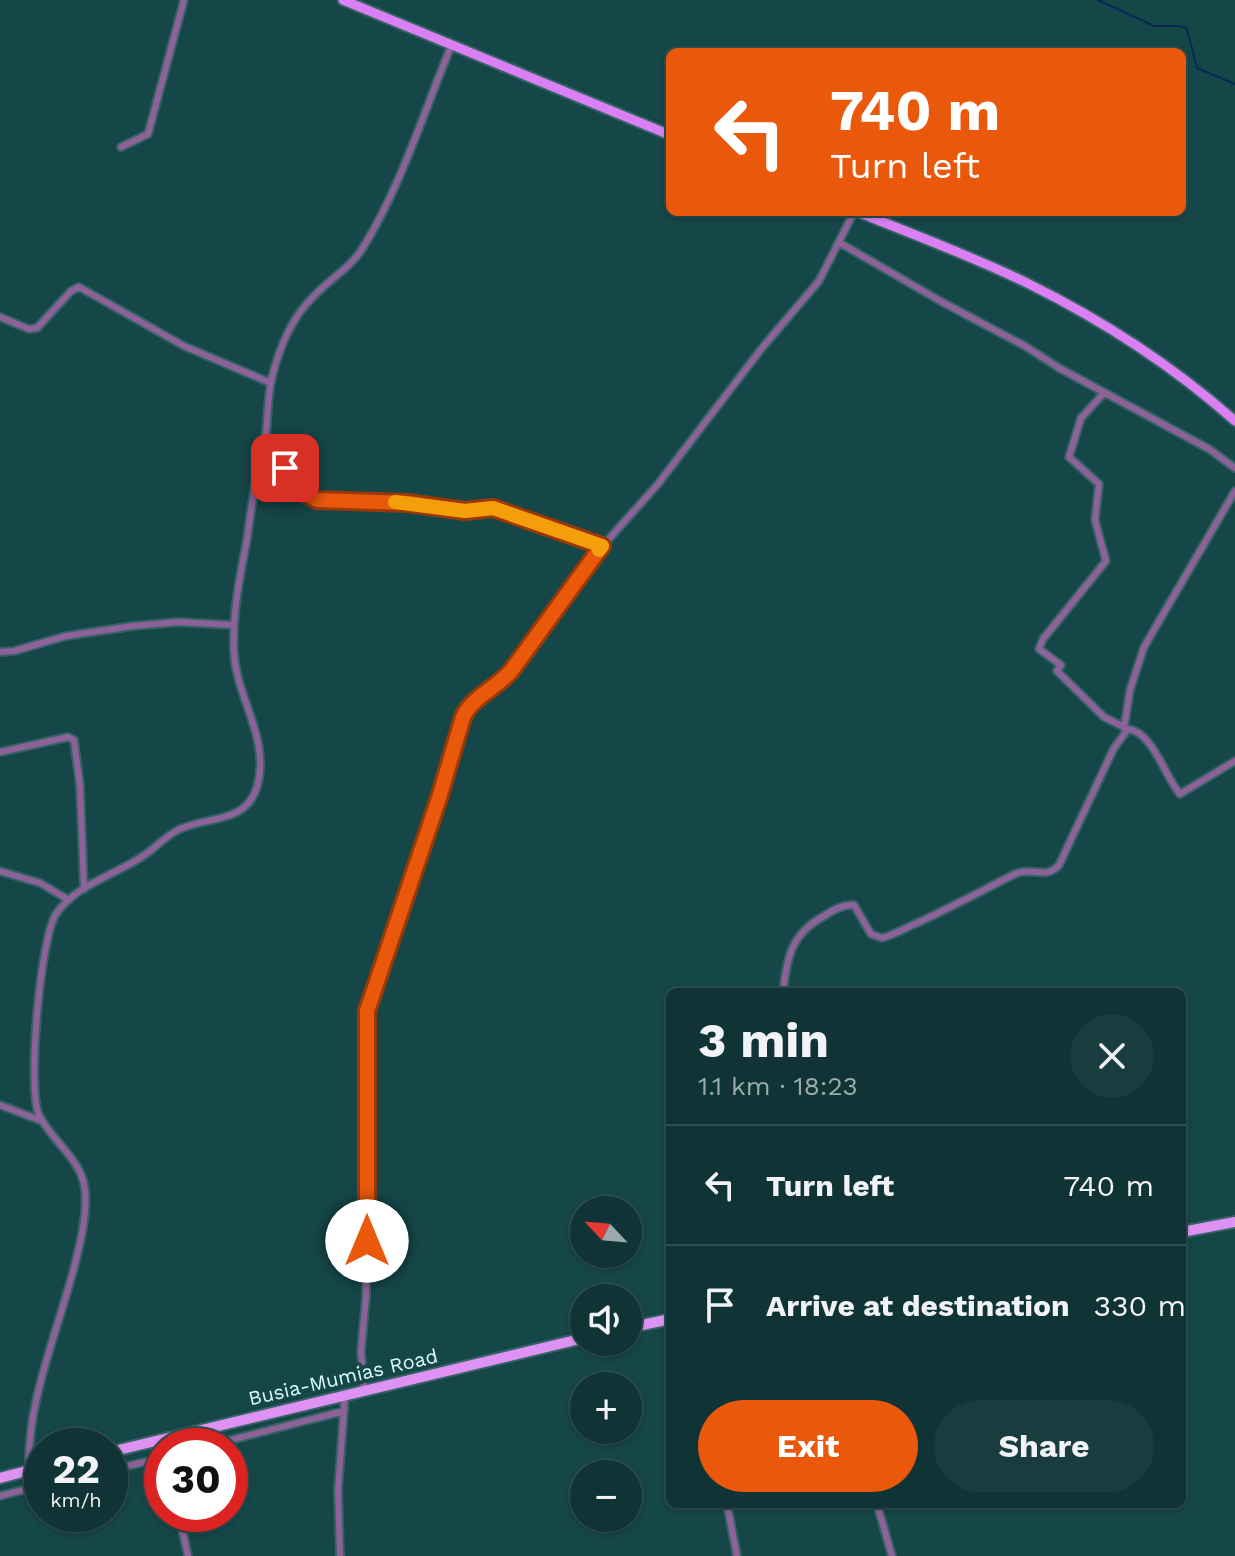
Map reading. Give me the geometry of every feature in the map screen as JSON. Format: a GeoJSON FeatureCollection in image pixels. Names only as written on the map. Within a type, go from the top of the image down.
{"type":"FeatureCollection","features":[{"type":"Feature","properties":{"kind":"highway"},"geometry":{"type":"LineString","coordinates":[[1186,1231],[1235,1222]]}},
{"type":"Feature","properties":{"kind":"highway"},"geometry":{"type":"LineString","coordinates":[[642,1325],[666,1320]]}},
{"type":"Feature","properties":{"kind":"highway","name":"Busia-Mumias Road"},"geometry":{"type":"LineString","coordinates":[[128,1448],[570,1341]]}},
{"type":"Feature","properties":{"kind":"highway"},"geometry":{"type":"LineString","coordinates":[[0,1478],[24,1471]]}},
{"type":"Feature","properties":{"kind":"main road"},"geometry":{"type":"LineString","coordinates":[[343,0],[666,133]]}},
{"type":"Feature","properties":{"kind":"main road"},"geometry":{"type":"LineString","coordinates":[[866,216],[1002,272],[1071,307],[1151,355],[1235,421]]}},
{"type":"Feature","properties":{"kind":"street"},"geometry":{"type":"LineString","coordinates":[[121,147],[148,134],[184,0]]}},
{"type":"Feature","properties":{"kind":"street"},"geometry":{"type":"LineString","coordinates":[[32,1428],[72,1276],[85,1208],[82,1174],[42,1121],[33,1090],[43,962],[50,924],[69,900],[144,856],[177,830],[234,815],[252,799],[259,777],[257,739],[236,670],[234,625],[253,494],[265,444],[271,383],[281,349],[300,312],[359,254],[371,234],[409,152],[452,44]]}},
{"type":"Feature","properties":{"kind":"street"},"geometry":{"type":"LineString","coordinates":[[364,1391],[361,1351],[366,1285],[365,1042],[370,999],[465,713],[470,705],[496,687],[512,670],[602,546],[658,484],[762,348],[817,285],[854,216]]}},
{"type":"Feature","properties":{"kind":"street"},"geometry":{"type":"LineString","coordinates":[[840,243],[1209,449],[1235,468]]}},
{"type":"Feature","properties":{"kind":"street"},"geometry":{"type":"LineString","coordinates":[[0,317],[29,329],[37,328],[71,291],[79,287],[184,346],[271,383]]}},
{"type":"Feature","properties":{"kind":"street"},"geometry":{"type":"LineString","coordinates":[[1104,393],[1081,418],[1069,457],[1100,487],[1095,520],[1106,561],[1043,639],[1039,649],[1061,665],[1057,671],[1104,717],[1124,729],[1135,730],[1145,739],[1182,794],[1235,761]]}},
{"type":"Feature","properties":{"kind":"street"},"geometry":{"type":"LineString","coordinates":[[265,444],[303,492],[313,499],[408,503],[465,511],[493,508],[602,546]]}},
{"type":"Feature","properties":{"kind":"street"},"geometry":{"type":"LineString","coordinates":[[784,988],[787,967],[799,933],[835,909],[854,905],[871,934],[882,938],[974,897],[1016,873],[1027,870],[1048,873],[1055,869],[1124,729],[1130,690],[1144,647],[1235,491]]}},
{"type":"Feature","properties":{"kind":"street"},"geometry":{"type":"LineString","coordinates":[[0,652],[66,636],[122,628],[178,622],[234,625]]}},
{"type":"Feature","properties":{"kind":"street"},"geometry":{"type":"LineString","coordinates":[[0,752],[38,742],[73,738],[80,786],[84,889]]}},
{"type":"Feature","properties":{"kind":"street"},"geometry":{"type":"LineString","coordinates":[[0,871],[52,888],[69,900]]}},
{"type":"Feature","properties":{"kind":"street"},"geometry":{"type":"LineString","coordinates":[[0,1105],[42,1121]]}},
{"type":"Feature","properties":{"kind":"street"},"geometry":{"type":"LineString","coordinates":[[340,1556],[338,1490],[345,1395]]}},
{"type":"Feature","properties":{"kind":"street"},"geometry":{"type":"LineString","coordinates":[[248,1436],[344,1411]]}},
{"type":"Feature","properties":{"kind":"street"},"geometry":{"type":"LineString","coordinates":[[0,1496],[24,1490]]}},
{"type":"Feature","properties":{"kind":"street"},"geometry":{"type":"LineString","coordinates":[[728,1508],[737,1556]]}},
{"type":"Feature","properties":{"kind":"street"},"geometry":{"type":"LineString","coordinates":[[878,1508],[892,1556]]}},
{"type":"Feature","properties":{"kind":"street"},"geometry":{"type":"LineString","coordinates":[[183,1532],[188,1556]]}},
{"type":"Feature","properties":{"kind":"waterway"},"geometry":{"type":"LineString","coordinates":[[1098,0],[1154,26],[1187,29],[1197,68],[1235,84]]}},
{"type":"Feature","properties":{"kind":"slow traffic"},"geometry":{"type":"LineString","coordinates":[[395,502],[465,511],[493,508],[602,546],[599,550]]}},
{"type":"Feature","properties":{"kind":"route"},"geometry":{"type":"LineString","coordinates":[[285,468],[306,495],[317,500],[408,503],[465,511],[493,508],[602,546],[512,670],[496,687],[470,705],[463,717],[367,1011],[367,1241]]}}]}
